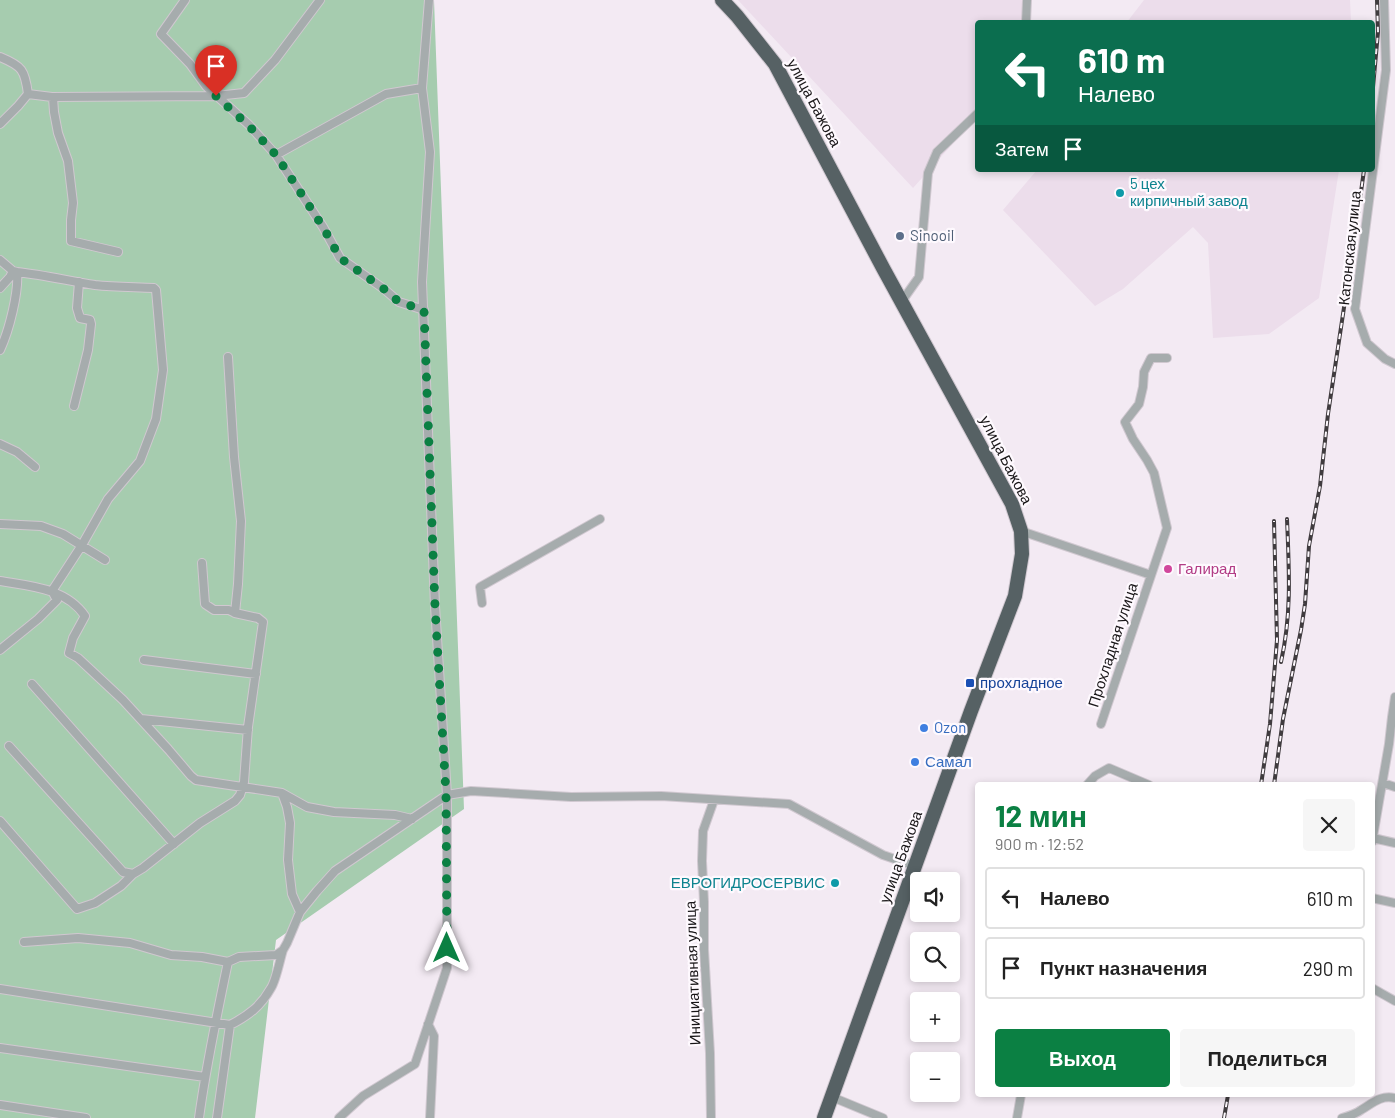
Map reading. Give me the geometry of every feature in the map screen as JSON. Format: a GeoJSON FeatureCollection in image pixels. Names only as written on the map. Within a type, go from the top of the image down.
{"type":"FeatureCollection","features":[{"type":"Feature","properties":{"kind":"highway","name":"улица Бажова"},"geometry":{"type":"LineString","coordinates":[[722,0],[776,64],[1012,504],[1021,531],[1022,554],[1015,596],[971,711],[824,1118]]}},
{"type":"Feature","properties":{"kind":"street"},"geometry":{"type":"LineString","coordinates":[[185,0],[161,34],[190,64],[206,86],[249,126],[276,155],[323,227],[340,258],[399,302],[424,310]]}},
{"type":"Feature","properties":{"kind":"street"},"geometry":{"type":"LineString","coordinates":[[28,94],[54,97],[216,96],[244,93],[274,60],[320,0]]}},
{"type":"Feature","properties":{"kind":"street"},"geometry":{"type":"LineString","coordinates":[[339,1118],[363,1096],[415,1064],[447,968],[446,794],[435,606],[422,282],[430,152],[422,88],[429,0]]}},
{"type":"Feature","properties":{"kind":"street"},"geometry":{"type":"LineString","coordinates":[[1026,20],[1027,0]]}},
{"type":"Feature","properties":{"kind":"street","name":"Катонская улица"},"geometry":{"type":"LineString","coordinates":[[1375,155],[1386,70],[1384,0]]}},
{"type":"Feature","properties":{"kind":"street"},"geometry":{"type":"LineString","coordinates":[[0,57],[16,64],[24,73],[28,94]]}},
{"type":"Feature","properties":{"kind":"street"},"geometry":{"type":"LineString","coordinates":[[276,155],[386,94],[422,88]]}},
{"type":"Feature","properties":{"kind":"street"},"geometry":{"type":"LineString","coordinates":[[0,124],[28,94]]}},
{"type":"Feature","properties":{"kind":"street"},"geometry":{"type":"LineString","coordinates":[[54,97],[54,112],[58,133],[68,161],[73,203],[71,241],[118,252]]}},
{"type":"Feature","properties":{"kind":"street"},"geometry":{"type":"LineString","coordinates":[[902,302],[919,277],[928,173],[937,152],[975,116]]}},
{"type":"Feature","properties":{"kind":"street","name":"Катонская улица"},"geometry":{"type":"LineString","coordinates":[[1373,172],[1355,309],[1368,343],[1385,359],[1395,364]]}},
{"type":"Feature","properties":{"kind":"street"},"geometry":{"type":"LineString","coordinates":[[0,260],[15,271],[96,285],[154,288],[156,290],[163,370],[156,419],[140,461],[108,499],[82,545],[52,591]]}},
{"type":"Feature","properties":{"kind":"street"},"geometry":{"type":"LineString","coordinates":[[0,288],[15,271]]}},
{"type":"Feature","properties":{"kind":"street"},"geometry":{"type":"LineString","coordinates":[[0,350],[5,339],[16,295],[18,282],[15,271]]}},
{"type":"Feature","properties":{"kind":"street"},"geometry":{"type":"LineString","coordinates":[[74,406],[88,350],[90,324],[90,320],[80,318],[77,308],[79,282]]}},
{"type":"Feature","properties":{"kind":"street"},"geometry":{"type":"LineString","coordinates":[[228,357],[234,457],[241,522],[235,613]]}},
{"type":"Feature","properties":{"kind":"street","name":"Прохладная улица"},"geometry":{"type":"LineString","coordinates":[[1102,724],[1167,528],[1154,473],[1125,422],[1139,404],[1144,372],[1151,358],[1167,358]]}},
{"type":"Feature","properties":{"kind":"street"},"geometry":{"type":"LineString","coordinates":[[0,444],[17,452],[34,467]]}},
{"type":"Feature","properties":{"kind":"street"},"geometry":{"type":"LineString","coordinates":[[482,603],[480,587],[600,519]]}},
{"type":"Feature","properties":{"kind":"street"},"geometry":{"type":"LineString","coordinates":[[0,524],[41,526],[63,534],[105,560]]}},
{"type":"Feature","properties":{"kind":"street","name":"Прохладная улица"},"geometry":{"type":"LineString","coordinates":[[1021,531],[1151,575]]}},
{"type":"Feature","properties":{"kind":"street"},"geometry":{"type":"LineString","coordinates":[[0,820],[77,909],[95,904],[121,886],[133,874],[200,823],[236,801],[242,788],[263,622],[258,618],[229,610],[214,610],[205,604],[202,563]]}},
{"type":"Feature","properties":{"kind":"street"},"geometry":{"type":"LineString","coordinates":[[0,581],[52,591],[69,600],[82,611],[85,616],[73,638],[68,653],[78,658],[123,700],[196,780],[282,793],[307,806],[334,812],[395,815],[412,818]]}},
{"type":"Feature","properties":{"kind":"street"},"geometry":{"type":"LineString","coordinates":[[0,650],[38,619],[57,600],[52,591]]}},
{"type":"Feature","properties":{"kind":"street"},"geometry":{"type":"LineString","coordinates":[[144,660],[256,674]]}},
{"type":"Feature","properties":{"kind":"street"},"geometry":{"type":"LineString","coordinates":[[32,684],[174,844]]}},
{"type":"Feature","properties":{"kind":"street"},"geometry":{"type":"LineString","coordinates":[[1375,827],[1394,717],[1395,697]]}},
{"type":"Feature","properties":{"kind":"street"},"geometry":{"type":"LineString","coordinates":[[141,719],[168,720],[248,730]]}},
{"type":"Feature","properties":{"kind":"street"},"geometry":{"type":"LineString","coordinates":[[9,746],[123,872],[133,874]]}},
{"type":"Feature","properties":{"kind":"street"},"geometry":{"type":"LineString","coordinates":[[1090,782],[1095,776],[1109,768],[1142,782]]}},
{"type":"Feature","properties":{"kind":"street"},"geometry":{"type":"LineString","coordinates":[[1382,783],[1395,787]]}},
{"type":"Feature","properties":{"kind":"street"},"geometry":{"type":"LineString","coordinates":[[0,989],[230,1025],[246,1017],[257,1007],[272,987],[283,950],[300,912],[335,871],[446,794],[471,791],[571,797],[661,796],[789,804],[883,855],[915,866]]}},
{"type":"Feature","properties":{"kind":"street"},"geometry":{"type":"LineString","coordinates":[[282,793],[290,823],[288,860],[292,894],[300,912]]}},
{"type":"Feature","properties":{"kind":"street","name":"Инициативная улица"},"geometry":{"type":"LineString","coordinates":[[711,1118],[702,861],[703,831],[714,800]]}},
{"type":"Feature","properties":{"kind":"street"},"geometry":{"type":"LineString","coordinates":[[1375,840],[1395,843]]}},
{"type":"Feature","properties":{"kind":"street"},"geometry":{"type":"LineString","coordinates":[[1375,899],[1395,903]]}},
{"type":"Feature","properties":{"kind":"street"},"geometry":{"type":"LineString","coordinates":[[24,942],[78,938],[130,943],[171,955],[202,957],[228,962],[238,957],[276,954],[283,950]]}},
{"type":"Feature","properties":{"kind":"street"},"geometry":{"type":"LineString","coordinates":[[199,1118],[215,1022],[228,962]]}},
{"type":"Feature","properties":{"kind":"street"},"geometry":{"type":"LineString","coordinates":[[1375,990],[1395,1001]]}},
{"type":"Feature","properties":{"kind":"street"},"geometry":{"type":"LineString","coordinates":[[428,1024],[434,1036],[430,1118]]}},
{"type":"Feature","properties":{"kind":"street"},"geometry":{"type":"LineString","coordinates":[[217,1118],[230,1025]]}},
{"type":"Feature","properties":{"kind":"street"},"geometry":{"type":"LineString","coordinates":[[0,1048],[205,1077]]}},
{"type":"Feature","properties":{"kind":"street"},"geometry":{"type":"LineString","coordinates":[[832,1097],[883,1118]]}},
{"type":"Feature","properties":{"kind":"street"},"geometry":{"type":"LineString","coordinates":[[1017,1118],[1021,1097]]}},
{"type":"Feature","properties":{"kind":"street"},"geometry":{"type":"LineString","coordinates":[[1342,1118],[1361,1110],[1377,1099],[1395,1098]]}},
{"type":"Feature","properties":{"kind":"street"},"geometry":{"type":"LineString","coordinates":[[0,1105],[86,1118]]}},
{"type":"Feature","properties":{"kind":"shaded area"},"geometry":{"type":"Polygon","coordinates":[[[738,0],[1026,0],[1024,20],[975,20],[975,119],[913,188],[738,0]]]}},
{"type":"Feature","properties":{"kind":"shaded area"},"geometry":{"type":"Polygon","coordinates":[[[1144,0],[1350,0],[1351,20],[1129,20],[1144,0]]]}},
{"type":"Feature","properties":{"kind":"shaded area"},"geometry":{"type":"Polygon","coordinates":[[[1035,172],[1339,172],[1319,298],[1269,334],[1213,338],[1208,243],[1193,227],[1123,289],[1095,306],[1003,210],[1035,172]]]}},
{"type":"Feature","properties":{"kind":"green space"},"geometry":{"type":"Polygon","coordinates":[[[0,0],[434,0],[464,809],[276,940],[255,1118],[0,1118],[0,0]]]}},
{"type":"Feature","properties":{"kind":"railway"},"geometry":{"type":"LineString","coordinates":[[1375,65],[1378,32],[1377,0]]}},
{"type":"Feature","properties":{"kind":"railway"},"geometry":{"type":"LineString","coordinates":[[1274,782],[1283,719],[1305,604],[1309,546],[1320,486],[1328,414],[1364,172]]}},
{"type":"Feature","properties":{"kind":"railway"},"geometry":{"type":"LineString","coordinates":[[1281,662],[1288,608],[1287,519]]}},
{"type":"Feature","properties":{"kind":"railway"},"geometry":{"type":"LineString","coordinates":[[1261,782],[1270,724],[1277,640],[1274,521]]}},
{"type":"Feature","properties":{"kind":"railway"},"geometry":{"type":"LineString","coordinates":[[1224,1118],[1228,1097]]}},
{"type":"Feature","properties":{"kind":"place","name":"5 цех кирпичный завод"},"geometry":{"type":"Point","coordinates":[1120,193]}},
{"type":"Feature","properties":{"kind":"place","name":"Sinooil"},"geometry":{"type":"Point","coordinates":[900,236]}},
{"type":"Feature","properties":{"kind":"place","name":"Галирад"},"geometry":{"type":"Point","coordinates":[1168,569]}},
{"type":"Feature","properties":{"kind":"place","name":"прохладное"},"geometry":{"type":"Point","coordinates":[970,683]}},
{"type":"Feature","properties":{"kind":"place","name":"Ozon"},"geometry":{"type":"Point","coordinates":[924,728]}},
{"type":"Feature","properties":{"kind":"place","name":"Самал"},"geometry":{"type":"Point","coordinates":[915,762]}},
{"type":"Feature","properties":{"kind":"place","name":"ЕВРОГИДРОСЕРВИС"},"geometry":{"type":"Point","coordinates":[835,883]}},
{"type":"Feature","properties":{"kind":"route"},"geometry":{"type":"LineString","coordinates":[[216,96],[249,126],[276,155],[323,227],[340,258],[399,302],[424,310],[435,606],[446,794],[447,948]]}}]}
